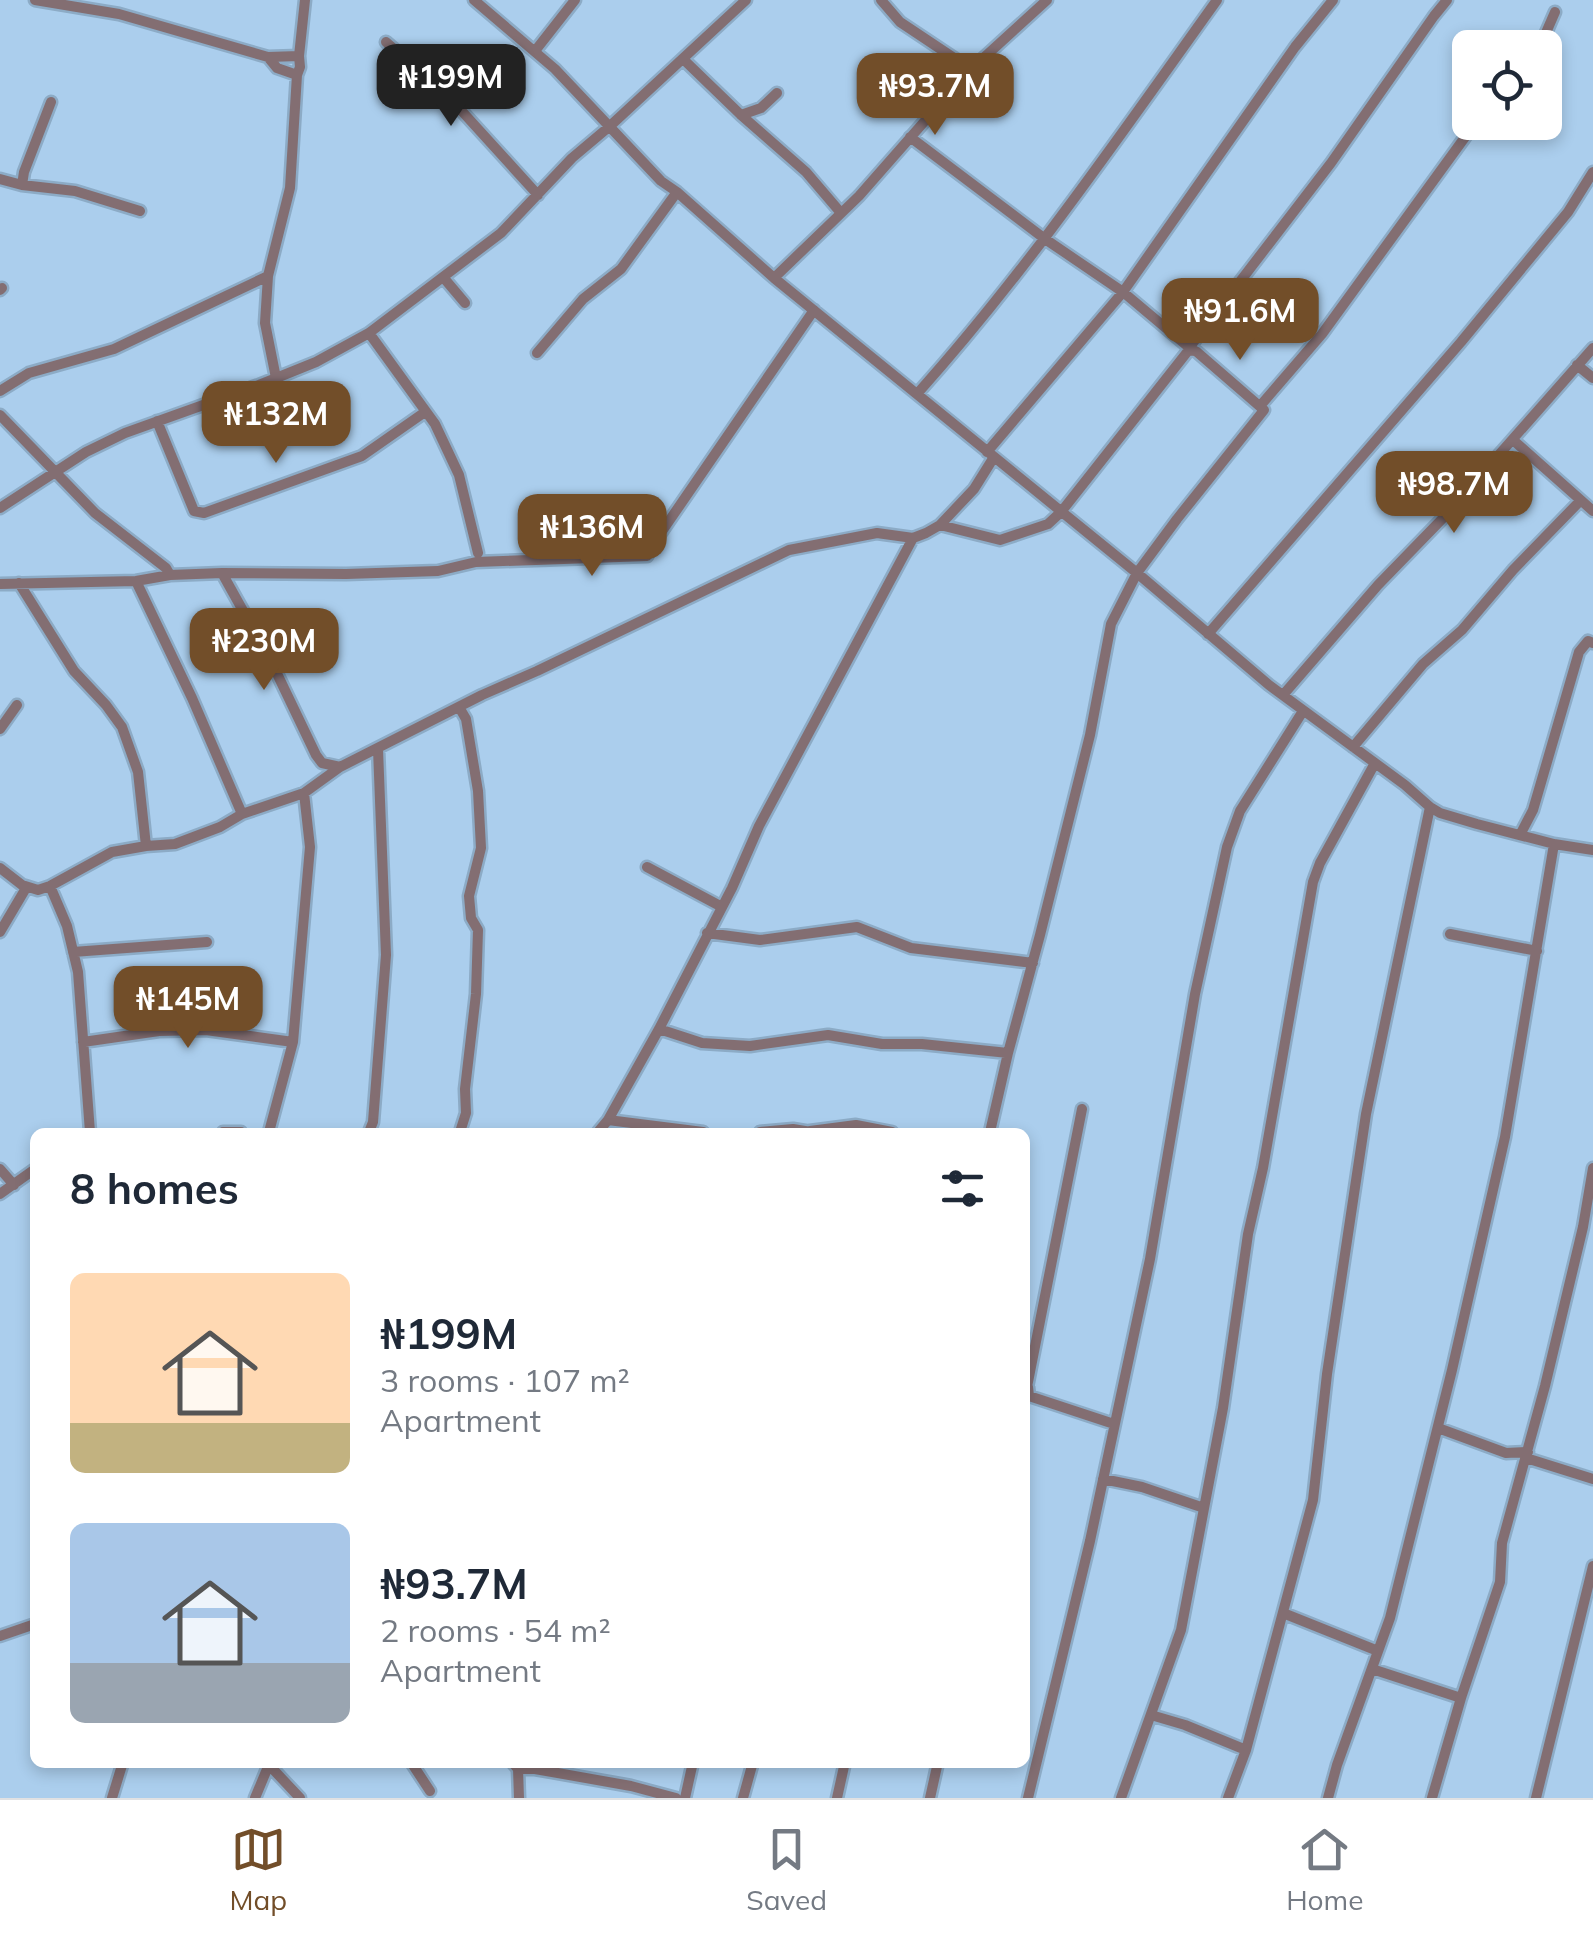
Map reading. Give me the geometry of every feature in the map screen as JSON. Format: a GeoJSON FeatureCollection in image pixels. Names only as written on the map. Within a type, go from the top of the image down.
{"type":"FeatureCollection","features":[{"type":"Feature","properties":{"kind":"street"},"geometry":{"type":"LineString","coordinates":[[35,0],[119,14],[268,57],[298,56]]}},
{"type":"Feature","properties":{"kind":"street"},"geometry":{"type":"LineString","coordinates":[[119,14],[121,0]]}},
{"type":"Feature","properties":{"kind":"street"},"geometry":{"type":"LineString","coordinates":[[276,378],[265,323],[268,276],[290,188],[298,56],[306,0]]}},
{"type":"Feature","properties":{"kind":"street"},"geometry":{"type":"LineString","coordinates":[[474,0],[535,51],[661,181],[774,278],[1283,696],[1430,808],[1554,844],[1593,850]]}},
{"type":"Feature","properties":{"kind":"street"},"geometry":{"type":"LineString","coordinates":[[535,51],[575,0]]}},
{"type":"Feature","properties":{"kind":"street"},"geometry":{"type":"LineString","coordinates":[[0,508],[86,452],[125,433],[316,362],[369,333],[501,233],[572,158],[746,0]]}},
{"type":"Feature","properties":{"kind":"street"},"geometry":{"type":"LineString","coordinates":[[881,0],[900,22],[957,60],[967,73]]}},
{"type":"Feature","properties":{"kind":"street"},"geometry":{"type":"LineString","coordinates":[[917,394],[1045,239],[1217,0]]}},
{"type":"Feature","properties":{"kind":"street"},"geometry":{"type":"LineString","coordinates":[[0,868],[26,888],[38,890],[112,852],[175,844],[242,814],[304,793],[340,766],[789,550],[876,533],[913,538],[940,525],[974,490],[990,454],[1123,292],[1333,0]]}},
{"type":"Feature","properties":{"kind":"street"},"geometry":{"type":"LineString","coordinates":[[940,525],[1000,540],[1048,524],[1061,512],[1191,349],[1447,0]]}},
{"type":"Feature","properties":{"kind":"street"},"geometry":{"type":"LineString","coordinates":[[774,278],[889,163],[967,73],[1039,3]]}},
{"type":"Feature","properties":{"kind":"street"},"geometry":{"type":"LineString","coordinates":[[1546,30],[1555,12]]}},
{"type":"Feature","properties":{"kind":"street"},"geometry":{"type":"LineString","coordinates":[[386,42],[449,97],[538,195]]}},
{"type":"Feature","properties":{"kind":"street"},"geometry":{"type":"LineString","coordinates":[[268,57],[278,68],[297,75]]}},
{"type":"Feature","properties":{"kind":"street"},"geometry":{"type":"LineString","coordinates":[[683,60],[806,172],[841,213]]}},
{"type":"Feature","properties":{"kind":"street"},"geometry":{"type":"LineString","coordinates":[[741,115],[761,108],[777,92]]}},
{"type":"Feature","properties":{"kind":"street"},"geometry":{"type":"LineString","coordinates":[[22,185],[51,102]]}},
{"type":"Feature","properties":{"kind":"street"},"geometry":{"type":"LineString","coordinates":[[910,137],[1045,239],[1123,292],[1264,410],[1137,573],[1111,624],[1090,735],[991,1128]]}},
{"type":"Feature","properties":{"kind":"street"},"geometry":{"type":"LineString","coordinates":[[1260,406],[1322,334],[1463,140]]}},
{"type":"Feature","properties":{"kind":"street"},"geometry":{"type":"LineString","coordinates":[[1208,634],[1461,342],[1568,212],[1593,172]]}},
{"type":"Feature","properties":{"kind":"street"},"geometry":{"type":"LineString","coordinates":[[0,179],[75,192],[140,211]]}},
{"type":"Feature","properties":{"kind":"street"},"geometry":{"type":"LineString","coordinates":[[538,353],[583,299],[621,269],[677,192]]}},
{"type":"Feature","properties":{"kind":"street"},"geometry":{"type":"LineString","coordinates":[[0,391],[29,373],[114,349],[268,276]]}},
{"type":"Feature","properties":{"kind":"street"},"geometry":{"type":"LineString","coordinates":[[443,277],[464,302]]}},
{"type":"Feature","properties":{"kind":"street"},"geometry":{"type":"LineString","coordinates":[[0,584],[136,581],[222,573],[438,571],[476,562],[648,556],[814,310]]}},
{"type":"Feature","properties":{"kind":"street"},"geometry":{"type":"LineString","coordinates":[[369,333],[435,424],[459,475],[478,553]]}},
{"type":"Feature","properties":{"kind":"street"},"geometry":{"type":"LineString","coordinates":[[1283,696],[1593,348]]}},
{"type":"Feature","properties":{"kind":"street"},"geometry":{"type":"LineString","coordinates":[[1577,365],[1593,378]]}},
{"type":"Feature","properties":{"kind":"street"},"geometry":{"type":"LineString","coordinates":[[157,421],[194,511],[204,513],[362,456],[425,412]]}},
{"type":"Feature","properties":{"kind":"street"},"geometry":{"type":"LineString","coordinates":[[0,415],[95,514],[170,575]]}},
{"type":"Feature","properties":{"kind":"street"},"geometry":{"type":"LineString","coordinates":[[1513,440],[1593,511]]}},
{"type":"Feature","properties":{"kind":"street"},"geometry":{"type":"LineString","coordinates":[[1352,747],[1423,664],[1462,630],[1580,501]]}},
{"type":"Feature","properties":{"kind":"street"},"geometry":{"type":"LineString","coordinates":[[601,1128],[659,1028],[759,826],[913,538]]}},
{"type":"Feature","properties":{"kind":"street"},"geometry":{"type":"LineString","coordinates":[[222,573],[270,659],[316,755],[322,764],[340,766]]}},
{"type":"Feature","properties":{"kind":"street"},"geometry":{"type":"LineString","coordinates":[[136,581],[242,814]]}},
{"type":"Feature","properties":{"kind":"street"},"geometry":{"type":"LineString","coordinates":[[19,583],[74,672],[122,727],[138,772],[146,846]]}},
{"type":"Feature","properties":{"kind":"street"},"geometry":{"type":"LineString","coordinates":[[1520,835],[1533,810],[1580,652],[1588,641],[1593,643]]}},
{"type":"Feature","properties":{"kind":"street"},"geometry":{"type":"LineString","coordinates":[[0,729],[17,705]]}},
{"type":"Feature","properties":{"kind":"street"},"geometry":{"type":"LineString","coordinates":[[458,707],[466,720],[475,773],[481,848],[469,896],[471,918],[478,930],[466,1113],[461,1128]]}},
{"type":"Feature","properties":{"kind":"street"},"geometry":{"type":"LineString","coordinates":[[1028,1798],[1090,1541],[1150,1260],[1195,994],[1226,847],[1240,812],[1303,711]]}},
{"type":"Feature","properties":{"kind":"street"},"geometry":{"type":"LineString","coordinates":[[371,1128],[386,955],[378,750]]}},
{"type":"Feature","properties":{"kind":"street"},"geometry":{"type":"LineString","coordinates":[[1121,1798],[1181,1630],[1313,882],[1336,831],[1375,763]]}},
{"type":"Feature","properties":{"kind":"street"},"geometry":{"type":"LineString","coordinates":[[270,1128],[293,1042],[310,847],[304,793]]}},
{"type":"Feature","properties":{"kind":"street"},"geometry":{"type":"LineString","coordinates":[[1228,1798],[1246,1750],[1313,1500],[1327,1374],[1366,1114],[1430,808]]}},
{"type":"Feature","properties":{"kind":"street"},"geometry":{"type":"LineString","coordinates":[[1328,1798],[1390,1618],[1438,1428],[1504,1137],[1554,844]]}},
{"type":"Feature","properties":{"kind":"street"},"geometry":{"type":"LineString","coordinates":[[647,868],[722,907]]}},
{"type":"Feature","properties":{"kind":"street"},"geometry":{"type":"LineString","coordinates":[[50,886],[67,926],[78,972],[90,1128]]}},
{"type":"Feature","properties":{"kind":"street"},"geometry":{"type":"LineString","coordinates":[[0,932],[26,888]]}},
{"type":"Feature","properties":{"kind":"street"},"geometry":{"type":"LineString","coordinates":[[708,933],[760,940],[856,927],[911,948],[1033,963]]}},
{"type":"Feature","properties":{"kind":"street"},"geometry":{"type":"LineString","coordinates":[[1450,934],[1537,951]]}},
{"type":"Feature","properties":{"kind":"street"},"geometry":{"type":"LineString","coordinates":[[73,952],[207,942]]}},
{"type":"Feature","properties":{"kind":"street"},"geometry":{"type":"LineString","coordinates":[[659,1028],[702,1042],[750,1046],[828,1034],[882,1044],[922,1044],[1008,1054]]}},
{"type":"Feature","properties":{"kind":"street"},"geometry":{"type":"LineString","coordinates":[[83,1042],[159,1031],[206,1030],[293,1042]]}},
{"type":"Feature","properties":{"kind":"street"},"geometry":{"type":"LineString","coordinates":[[1030,1369],[1082,1109]]}},
{"type":"Feature","properties":{"kind":"street"},"geometry":{"type":"LineString","coordinates":[[608,1120],[671,1128]]}},
{"type":"Feature","properties":{"kind":"street"},"geometry":{"type":"LineString","coordinates":[[837,1128],[871,1128]]}},
{"type":"Feature","properties":{"kind":"street"},"geometry":{"type":"LineString","coordinates":[[1432,1798],[1500,1582],[1502,1542],[1527,1455],[1593,1168]]}},
{"type":"Feature","properties":{"kind":"street"},"geometry":{"type":"LineString","coordinates":[[0,1169],[14,1185]]}},
{"type":"Feature","properties":{"kind":"street"},"geometry":{"type":"LineString","coordinates":[[0,1194],[30,1173]]}},
{"type":"Feature","properties":{"kind":"street"},"geometry":{"type":"LineString","coordinates":[[1030,1396],[1114,1424]]}},
{"type":"Feature","properties":{"kind":"street"},"geometry":{"type":"LineString","coordinates":[[1438,1428],[1593,1479]]}},
{"type":"Feature","properties":{"kind":"street"},"geometry":{"type":"LineString","coordinates":[[1103,1478],[1204,1508]]}},
{"type":"Feature","properties":{"kind":"street"},"geometry":{"type":"LineString","coordinates":[[1536,1798],[1593,1566]]}},
{"type":"Feature","properties":{"kind":"street"},"geometry":{"type":"LineString","coordinates":[[1284,1614],[1378,1651]]}},
{"type":"Feature","properties":{"kind":"street"},"geometry":{"type":"LineString","coordinates":[[0,1636],[30,1628]]}},
{"type":"Feature","properties":{"kind":"street"},"geometry":{"type":"LineString","coordinates":[[1372,1669],[1462,1698]]}},
{"type":"Feature","properties":{"kind":"street"},"geometry":{"type":"LineString","coordinates":[[1150,1714],[1246,1750]]}},
{"type":"Feature","properties":{"kind":"street"},"geometry":{"type":"LineString","coordinates":[[112,1798],[121,1768]]}},
{"type":"Feature","properties":{"kind":"street"},"geometry":{"type":"LineString","coordinates":[[256,1798],[268,1768]]}},
{"type":"Feature","properties":{"kind":"street"},"geometry":{"type":"LineString","coordinates":[[274,1768],[300,1798]]}},
{"type":"Feature","properties":{"kind":"street"},"geometry":{"type":"LineString","coordinates":[[415,1768],[430,1791]]}},
{"type":"Feature","properties":{"kind":"street"},"geometry":{"type":"LineString","coordinates":[[515,1768],[518,1798]]}},
{"type":"Feature","properties":{"kind":"street"},"geometry":{"type":"LineString","coordinates":[[535,1768],[630,1792],[676,1798]]}},
{"type":"Feature","properties":{"kind":"street"},"geometry":{"type":"LineString","coordinates":[[575,1768],[577,1776]]}},
{"type":"Feature","properties":{"kind":"street"},"geometry":{"type":"LineString","coordinates":[[685,1798],[691,1768]]}},
{"type":"Feature","properties":{"kind":"street"},"geometry":{"type":"LineString","coordinates":[[743,1798],[751,1768]]}},
{"type":"Feature","properties":{"kind":"street"},"geometry":{"type":"LineString","coordinates":[[837,1798],[843,1768]]}},
{"type":"Feature","properties":{"kind":"street"},"geometry":{"type":"LineString","coordinates":[[930,1798],[937,1768]]}}]}
